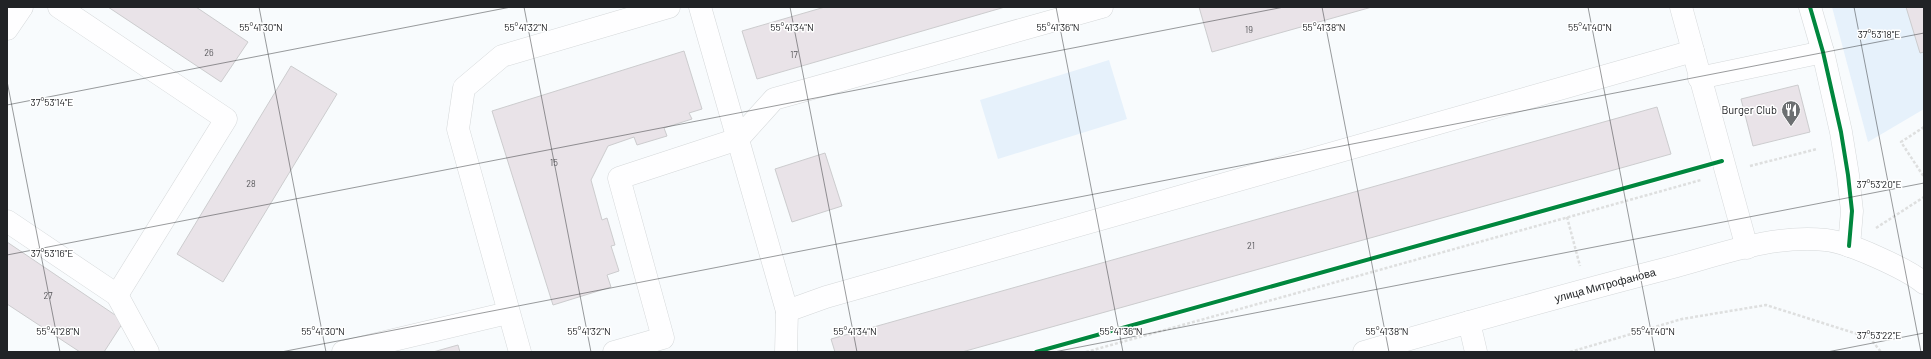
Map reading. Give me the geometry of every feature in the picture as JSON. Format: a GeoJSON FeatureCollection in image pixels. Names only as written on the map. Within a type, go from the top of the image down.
{"type":"FeatureCollection","features":[{"type":"Feature","properties":{"kind":"main road"},"geometry":{"type":"LineString","coordinates":[[7,29],[22,7]]}},
{"type":"Feature","properties":{"kind":"main road"},"geometry":{"type":"LineString","coordinates":[[59,7],[226,119],[117,295]]}},
{"type":"Feature","properties":{"kind":"main road"},"geometry":{"type":"LineString","coordinates":[[520,352],[458,129],[464,88],[502,56],[669,7]]}},
{"type":"Feature","properties":{"kind":"main road"},"geometry":{"type":"LineString","coordinates":[[700,7],[787,311],[786,352]]}},
{"type":"Feature","properties":{"kind":"main road"},"geometry":{"type":"LineString","coordinates":[[614,352],[663,338],[619,178],[738,139],[774,99],[1102,7]]}},
{"type":"Feature","properties":{"kind":"main road"},"geometry":{"type":"LineString","coordinates":[[1681,7],[1746,248]]}},
{"type":"Feature","properties":{"kind":"main road"},"geometry":{"type":"LineString","coordinates":[[1810,7],[1823,52],[1843,142],[1852,211],[1849,246]]}},
{"type":"Feature","properties":{"kind":"main road"},"geometry":{"type":"LineString","coordinates":[[787,311],[826,297],[1692,51]]}},
{"type":"Feature","properties":{"kind":"main road"},"geometry":{"type":"LineString","coordinates":[[1699,78],[1823,52]]}},
{"type":"Feature","properties":{"kind":"main road"},"geometry":{"type":"LineString","coordinates":[[7,220],[117,295],[148,352]]}},
{"type":"Feature","properties":{"kind":"main road","name":"улица Митрофанова"},"geometry":{"type":"LineString","coordinates":[[1364,352],[1586,289],[1746,248],[1787,240],[1826,240],[1849,246],[1913,274],[1924,283]]}},
{"type":"Feature","properties":{"kind":"main road"},"geometry":{"type":"LineString","coordinates":[[343,352],[508,313]]}},
{"type":"Feature","properties":{"kind":"main road"},"geometry":{"type":"LineString","coordinates":[[1469,322],[1476,352]]}},
{"type":"Feature","properties":{"kind":"path"},"geometry":{"type":"LineString","coordinates":[[1924,127],[1902,142],[1924,177]]}},
{"type":"Feature","properties":{"kind":"path"},"geometry":{"type":"LineString","coordinates":[[1086,352],[1726,173],[1843,142]]}},
{"type":"Feature","properties":{"kind":"path"},"geometry":{"type":"LineString","coordinates":[[1849,246],[1924,197]]}},
{"type":"Feature","properties":{"kind":"path"},"geometry":{"type":"LineString","coordinates":[[1570,352],[1682,319],[1766,305],[1870,338],[1881,352]]}},
{"type":"Feature","properties":{"kind":"shaded area"},"geometry":{"type":"Polygon","coordinates":[[[1832,7],[1924,7],[1924,109],[1868,142],[1832,7]]]}},
{"type":"Feature","properties":{"kind":"shaded area"},"geometry":{"type":"Polygon","coordinates":[[[1109,60],[1127,119],[998,159],[980,100],[1109,60]]]}},
{"type":"Feature","properties":{"kind":"building"},"geometry":{"type":"Polygon","coordinates":[[[108,7],[196,7],[248,42],[221,82],[108,7]]]}},
{"type":"Feature","properties":{"kind":"building"},"geometry":{"type":"Polygon","coordinates":[[[825,7],[1005,7],[757,79],[742,31],[825,7]]]}},
{"type":"Feature","properties":{"kind":"building"},"geometry":{"type":"Polygon","coordinates":[[[1199,7],[1372,7],[1212,52],[1199,7]]]}},
{"type":"Feature","properties":{"kind":"building"},"geometry":{"type":"Polygon","coordinates":[[[1906,7],[1924,7],[1924,52],[1920,53],[1906,7]]]}},
{"type":"Feature","properties":{"kind":"building"},"geometry":{"type":"Polygon","coordinates":[[[684,51],[702,109],[689,113],[692,119],[664,128],[667,136],[637,145],[634,137],[608,146],[591,180],[602,220],[607,218],[615,245],[611,246],[619,271],[607,275],[611,287],[553,305],[492,111],[684,51]]]}},
{"type":"Feature","properties":{"kind":"building"},"geometry":{"type":"Polygon","coordinates":[[[291,66],[337,94],[223,282],[177,254],[291,66]]]}},
{"type":"Feature","properties":{"kind":"building"},"geometry":{"type":"Polygon","coordinates":[[[1798,85],[1810,132],[1753,146],[1741,99],[1798,85]]]}},
{"type":"Feature","properties":{"kind":"building"},"geometry":{"type":"Polygon","coordinates":[[[1657,107],[1671,154],[962,352],[835,352],[831,339],[1657,107]]]}},
{"type":"Feature","properties":{"kind":"building"},"geometry":{"type":"Polygon","coordinates":[[[825,153],[842,206],[792,222],[775,169],[825,153]]]}},
{"type":"Feature","properties":{"kind":"building"},"geometry":{"type":"Polygon","coordinates":[[[7,242],[124,321],[104,352],[80,352],[7,304],[7,242]]]}},
{"type":"Feature","properties":{"kind":"building"},"geometry":{"type":"Polygon","coordinates":[[[458,345],[460,352],[433,352],[458,345]]]}},
{"type":"Feature","properties":{"kind":"cycle path"},"geometry":{"type":"LineString","coordinates":[[1810,7],[1823,52],[1841,132],[1852,211],[1849,246]]}},
{"type":"Feature","properties":{"kind":"cycle path"},"geometry":{"type":"LineString","coordinates":[[1036,352],[1722,161]]}},
{"type":"Feature","properties":{"kind":"place","name":"Burger Club"},"geometry":{"type":"Point","coordinates":[1791,127]}}]}
